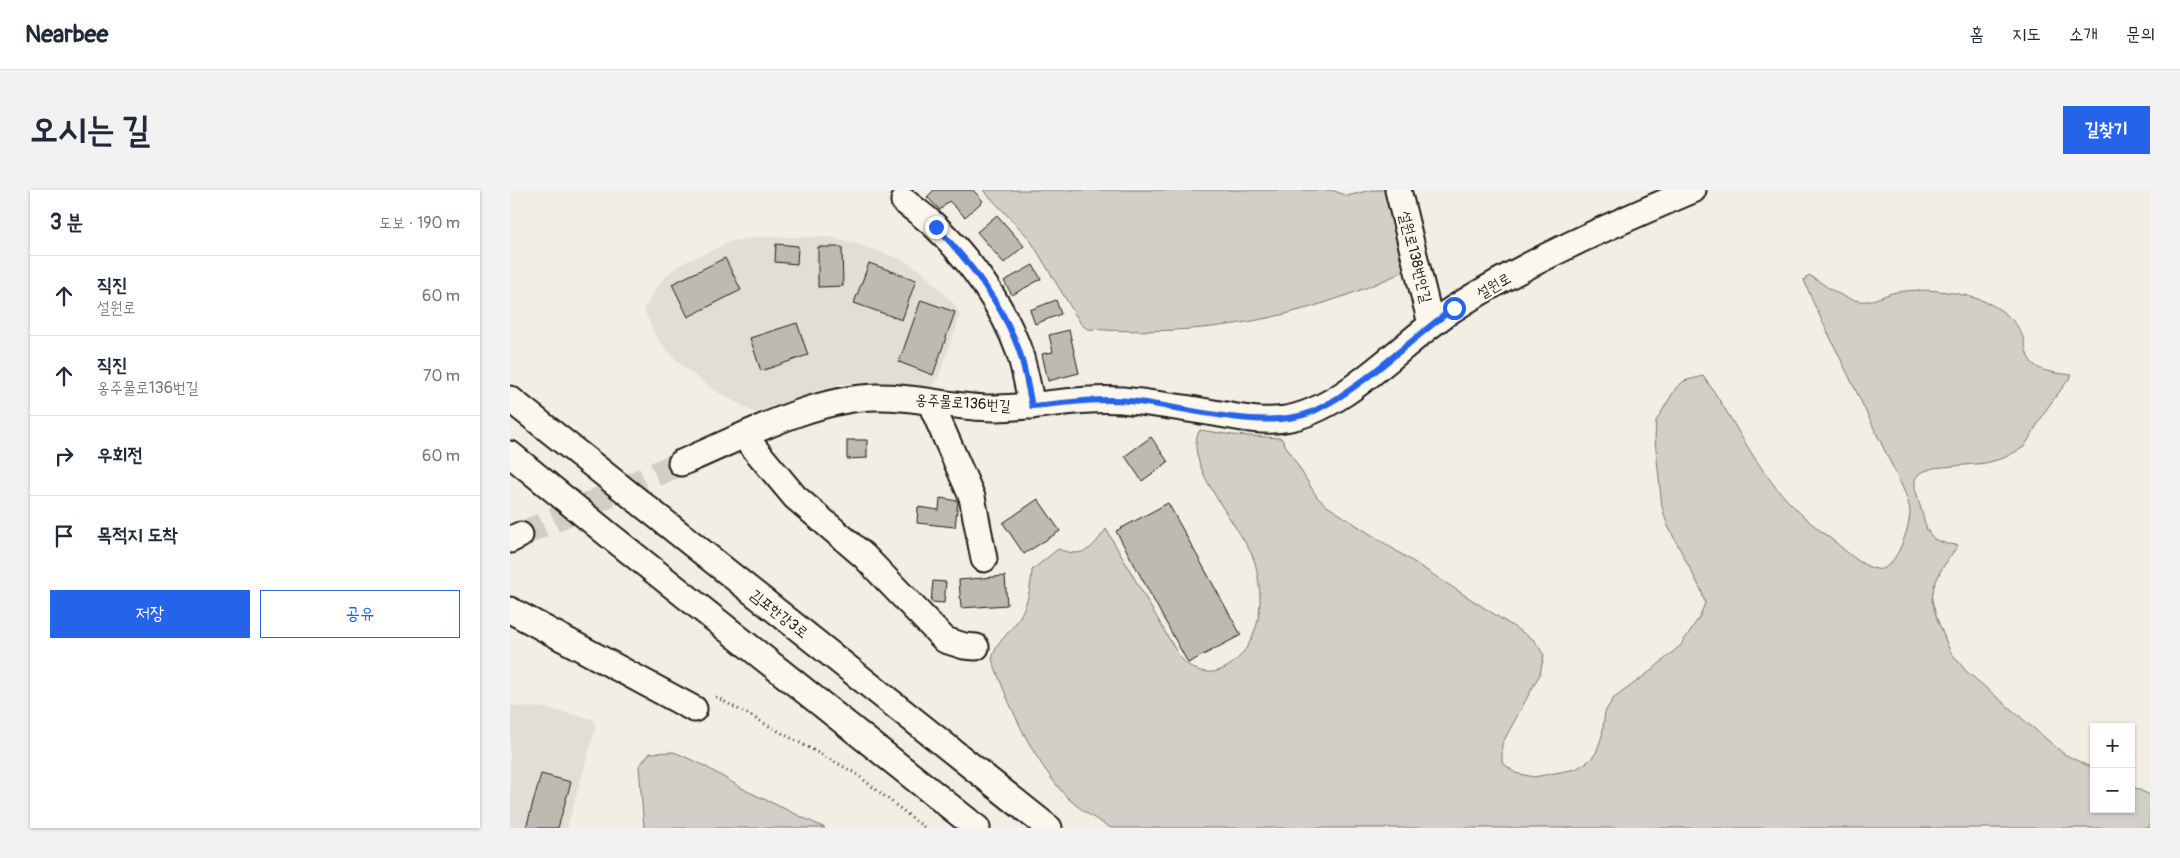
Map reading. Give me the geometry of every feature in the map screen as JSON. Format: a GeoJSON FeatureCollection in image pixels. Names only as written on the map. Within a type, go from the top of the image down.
{"type":"FeatureCollection","features":[{"type":"Feature","properties":{"kind":"street","name":"설원로138번안길"},"geometry":{"type":"LineString","coordinates":[[1398,190],[1431,324]]}},
{"type":"Feature","properties":{"kind":"street","name":"설원로"},"geometry":{"type":"LineString","coordinates":[[1285,419],[1312,412],[1333,400],[1358,383],[1431,324],[1454,308],[1563,248],[1693,190]]}},
{"type":"Feature","properties":{"kind":"street"},"geometry":{"type":"LineString","coordinates":[[904,201],[951,242],[1004,316],[1019,351],[1032,406]]}},
{"type":"Feature","properties":{"kind":"street","name":"옹주물로136번길"},"geometry":{"type":"LineString","coordinates":[[681,463],[787,418],[834,402],[880,397],[993,408],[1108,399],[1163,405],[1240,418],[1262,420],[1285,419]]}},
{"type":"Feature","properties":{"kind":"street","name":"김포한강3로"},"geometry":{"type":"LineString","coordinates":[[510,399],[1049,828]]}},
{"type":"Feature","properties":{"kind":"street"},"geometry":{"type":"LineString","coordinates":[[930,402],[972,497],[984,559]]}},
{"type":"Feature","properties":{"kind":"street"},"geometry":{"type":"LineString","coordinates":[[744,436],[795,497],[864,556],[945,640],[964,646],[976,647]]}},
{"type":"Feature","properties":{"kind":"street"},"geometry":{"type":"LineString","coordinates":[[510,454],[616,542],[977,828]]}},
{"type":"Feature","properties":{"kind":"street"},"geometry":{"type":"LineString","coordinates":[[510,610],[703,702]]}},
{"type":"Feature","properties":{"kind":"path"},"geometry":{"type":"LineString","coordinates":[[703,702],[855,773],[925,828]]}},
{"type":"Feature","properties":{"kind":"shaded area"},"geometry":{"type":"Polygon","coordinates":[[[983,190],[1332,190],[1347,196],[1371,190],[1393,190],[1409,269],[1369,287],[1330,301],[1291,313],[1252,321],[1213,327],[1172,330],[1087,329],[1081,324],[1029,238],[983,190]]]}},
{"type":"Feature","properties":{"kind":"shaded area"},"geometry":{"type":"Polygon","coordinates":[[[757,237],[828,237],[847,241],[901,259],[924,273],[955,305],[960,316],[937,381],[933,385],[927,386],[885,383],[839,384],[755,413],[709,387],[685,368],[666,349],[654,333],[644,309],[662,280],[677,266],[732,241],[757,237]]]}},
{"type":"Feature","properties":{"kind":"shaded area"},"geometry":{"type":"Polygon","coordinates":[[[1809,275],[1839,294],[1859,301],[1872,300],[1892,293],[1915,290],[1940,291],[1975,298],[2002,311],[2016,324],[2023,338],[2028,357],[2038,368],[2049,372],[2072,375],[2048,407],[2024,447],[2004,458],[1986,463],[1933,468],[1920,473],[1915,479],[1915,488],[1927,530],[1934,539],[1947,544],[1958,545],[1941,570],[1934,586],[1932,600],[1937,619],[1950,651],[1966,671],[2064,754],[2090,767],[2090,813],[2135,813],[2135,788],[2150,795],[2150,828],[1111,828],[1086,813],[1064,794],[1031,747],[1006,695],[992,659],[999,644],[1023,611],[1029,591],[1032,570],[1058,549],[1074,553],[1086,550],[1092,547],[1106,529],[1179,656],[1190,666],[1201,671],[1213,672],[1223,669],[1242,654],[1249,643],[1257,625],[1260,608],[1260,590],[1256,566],[1252,555],[1204,475],[1198,458],[1196,443],[1200,430],[1233,435],[1281,438],[1317,497],[1327,506],[1534,640],[1544,655],[1540,674],[1502,744],[1502,762],[1515,773],[1534,777],[1576,769],[1589,761],[1596,753],[1602,736],[1605,712],[1613,699],[1652,670],[1681,645],[1700,616],[1705,603],[1701,590],[1667,524],[1662,507],[1655,440],[1656,421],[1676,388],[1684,381],[1703,376],[1754,457],[1776,488],[1805,518],[1854,558],[1870,567],[1883,569],[1895,557],[1900,548],[1909,519],[1910,512],[1907,500],[1804,280],[1809,275]]]}},
{"type":"Feature","properties":{"kind":"shaded area"},"geometry":{"type":"Polygon","coordinates":[[[510,706],[545,708],[593,719],[596,727],[567,828],[510,828],[510,706]]]}},
{"type":"Feature","properties":{"kind":"shaded area"},"geometry":{"type":"Polygon","coordinates":[[[674,752],[701,764],[747,791],[825,828],[644,828],[639,766],[650,753],[674,752]]]}},
{"type":"Feature","properties":{"kind":"building"},"geometry":{"type":"Polygon","coordinates":[[[934,190],[973,190],[983,201],[965,217],[949,201],[940,210],[927,197],[934,190]]]}},
{"type":"Feature","properties":{"kind":"building"},"geometry":{"type":"Polygon","coordinates":[[[997,215],[1024,246],[1004,263],[977,232],[997,215]]]}},
{"type":"Feature","properties":{"kind":"building"},"geometry":{"type":"Polygon","coordinates":[[[776,244],[798,246],[797,264],[775,262],[776,244]]]}},
{"type":"Feature","properties":{"kind":"building"},"geometry":{"type":"Polygon","coordinates":[[[818,247],[842,247],[843,286],[818,287],[818,247]]]}},
{"type":"Feature","properties":{"kind":"building"},"geometry":{"type":"Polygon","coordinates":[[[725,258],[741,290],[688,317],[672,284],[725,258]]]}},
{"type":"Feature","properties":{"kind":"building"},"geometry":{"type":"Polygon","coordinates":[[[869,263],[916,280],[902,320],[854,303],[869,263]]]}},
{"type":"Feature","properties":{"kind":"building"},"geometry":{"type":"Polygon","coordinates":[[[1033,265],[1041,279],[1012,295],[1004,281],[1033,265]]]}},
{"type":"Feature","properties":{"kind":"building"},"geometry":{"type":"Polygon","coordinates":[[[921,300],[955,312],[933,375],[899,362],[921,300]]]}},
{"type":"Feature","properties":{"kind":"building"},"geometry":{"type":"Polygon","coordinates":[[[1056,300],[1061,314],[1035,324],[1030,310],[1056,300]]]}},
{"type":"Feature","properties":{"kind":"building"},"geometry":{"type":"Polygon","coordinates":[[[797,323],[808,355],[761,371],[750,338],[797,323]]]}},
{"type":"Feature","properties":{"kind":"building"},"geometry":{"type":"Polygon","coordinates":[[[1069,330],[1079,373],[1048,381],[1042,354],[1053,352],[1049,335],[1069,330]]]}},
{"type":"Feature","properties":{"kind":"building"},"geometry":{"type":"Polygon","coordinates":[[[1151,437],[1168,462],[1142,481],[1125,456],[1151,437]]]}},
{"type":"Feature","properties":{"kind":"building"},"geometry":{"type":"Polygon","coordinates":[[[847,440],[867,440],[867,458],[847,459],[847,440]]]}},
{"type":"Feature","properties":{"kind":"building"},"geometry":{"type":"Polygon","coordinates":[[[940,498],[958,501],[955,527],[917,523],[918,507],[939,510],[940,498]]]}},
{"type":"Feature","properties":{"kind":"building"},"geometry":{"type":"Polygon","coordinates":[[[1038,499],[1060,531],[1024,554],[1003,523],[1038,499]]]}},
{"type":"Feature","properties":{"kind":"building"},"geometry":{"type":"Polygon","coordinates":[[[1168,503],[1241,635],[1188,663],[1116,531],[1168,503]]]}},
{"type":"Feature","properties":{"kind":"building"},"geometry":{"type":"Polygon","coordinates":[[[1005,576],[1007,605],[961,608],[959,580],[1005,576]]]}},
{"type":"Feature","properties":{"kind":"building"},"geometry":{"type":"Polygon","coordinates":[[[933,581],[946,582],[944,603],[931,602],[933,581]]]}},
{"type":"Feature","properties":{"kind":"building"},"geometry":{"type":"Polygon","coordinates":[[[541,774],[571,782],[558,828],[526,828],[541,774]]]}},
{"type":"Feature","properties":{"kind":"tunnel"},"geometry":{"type":"LineString","coordinates":[[520,535],[681,463]]}},
{"type":"Feature","properties":{"kind":"route"},"geometry":{"type":"LineString","coordinates":[[936,227],[951,242],[971,268],[1004,316],[1019,351],[1026,374],[1032,406],[1108,399],[1163,405],[1240,418],[1262,420],[1285,419],[1312,412],[1333,400],[1358,383],[1454,308]]}}]}
